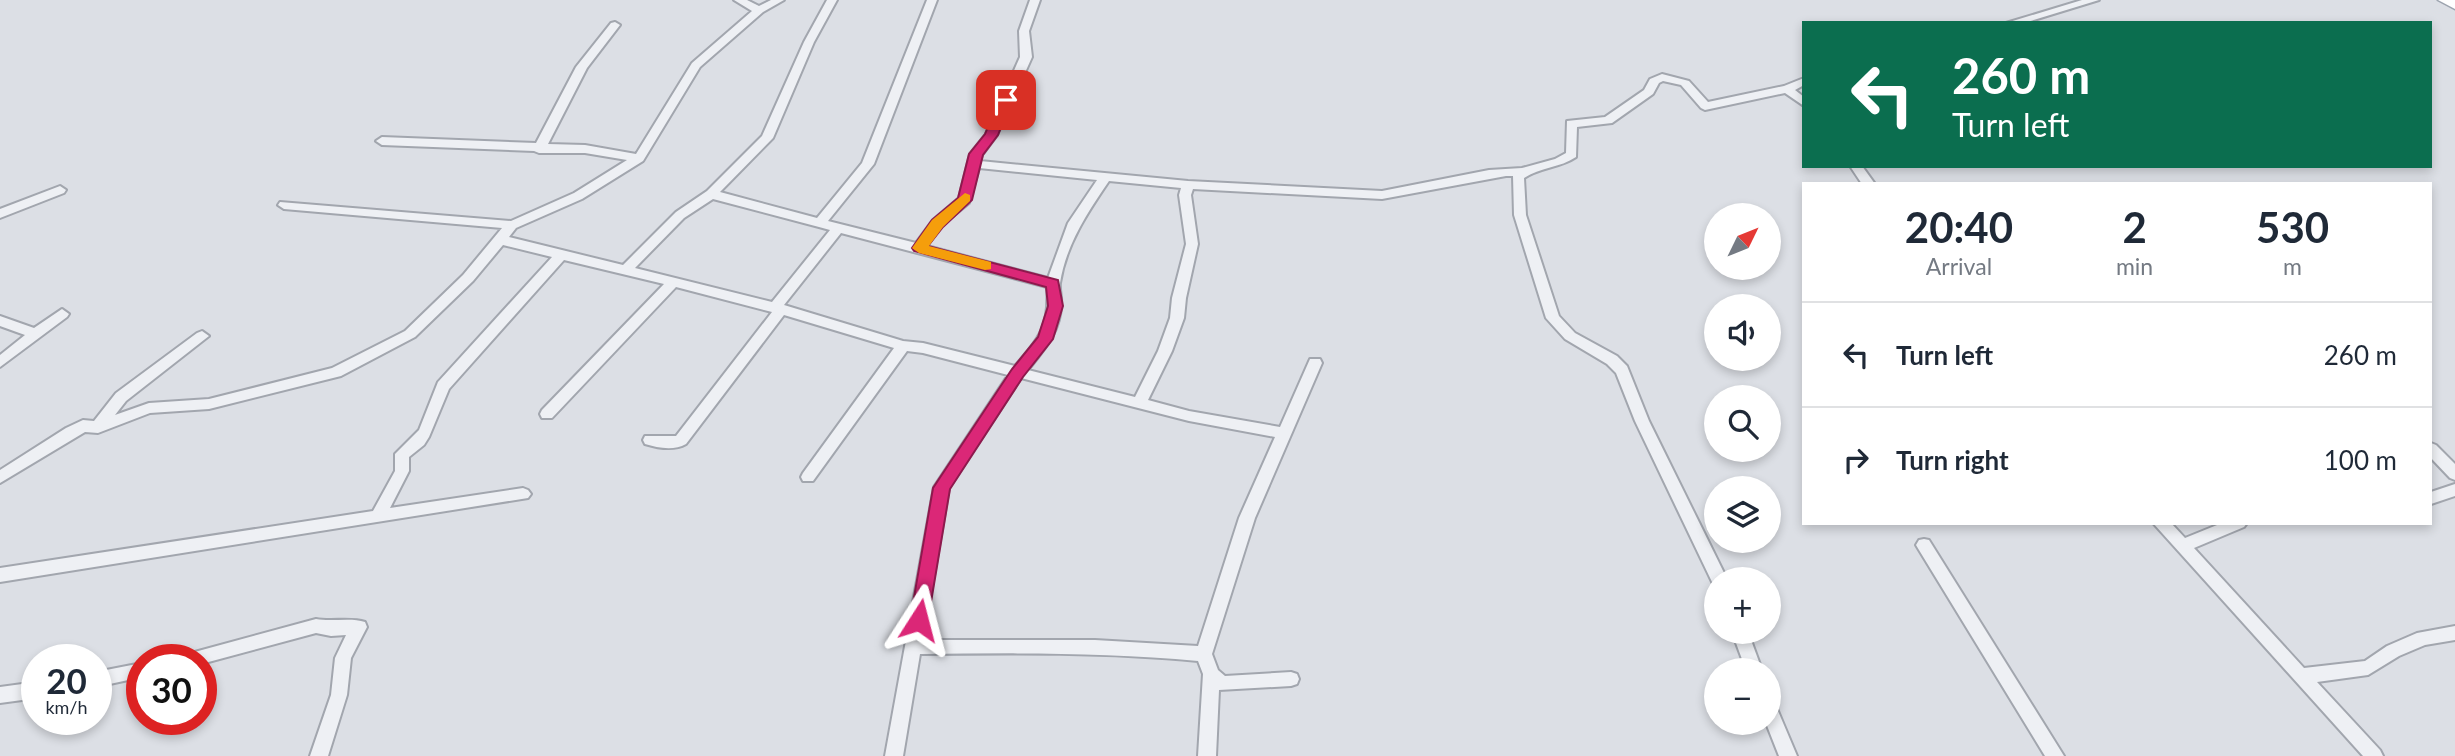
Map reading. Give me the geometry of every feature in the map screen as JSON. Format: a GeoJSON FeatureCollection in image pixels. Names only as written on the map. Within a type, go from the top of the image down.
{"type":"FeatureCollection","features":[{"type":"Feature","properties":{"kind":"main road"},"geometry":{"type":"LineString","coordinates":[[2446,0],[2455,4]]}},
{"type":"Feature","properties":{"kind":"street"},"geometry":{"type":"LineString","coordinates":[[739,0],[759,10]]}},
{"type":"Feature","properties":{"kind":"street"},"geometry":{"type":"LineString","coordinates":[[284,205],[512,225],[578,196],[639,158],[696,65],[759,10],[779,0]]}},
{"type":"Feature","properties":{"kind":"street"},"geometry":{"type":"LineString","coordinates":[[625,271],[680,215],[711,194],[767,138],[809,42],[832,0]]}},
{"type":"Feature","properties":{"kind":"street"},"geometry":{"type":"LineString","coordinates":[[819,223],[868,163],[932,0]]}},
{"type":"Feature","properties":{"kind":"street"},"geometry":{"type":"LineString","coordinates":[[919,248],[937,223],[965,200],[973,164],[984,141],[991,135],[1026,57],[1024,31],[1034,0]]}},
{"type":"Feature","properties":{"kind":"street"},"geometry":{"type":"LineString","coordinates":[[2018,21],[2094,0]]}},
{"type":"Feature","properties":{"kind":"street"},"geometry":{"type":"LineString","coordinates":[[538,149],[582,67],[615,25]]}},
{"type":"Feature","properties":{"kind":"street"},"geometry":{"type":"LineString","coordinates":[[973,164],[1188,185],[1382,195],[1411,193],[1499,172],[1522,172],[1553,165],[1568,158],[1573,150],[1571,124],[1608,120],[1649,92],[1655,79],[1662,77],[1685,83],[1705,106],[1787,89],[1802,82]]}},
{"type":"Feature","properties":{"kind":"street"},"geometry":{"type":"LineString","coordinates":[[1787,89],[1802,101]]}},
{"type":"Feature","properties":{"kind":"street"},"geometry":{"type":"LineString","coordinates":[[382,141],[585,149],[639,158]]}},
{"type":"Feature","properties":{"kind":"street"},"geometry":{"type":"LineString","coordinates":[[1522,172],[1518,177],[1520,215],[1553,318],[1570,336],[1612,360],[1622,370],[1642,421],[1713,567]]}},
{"type":"Feature","properties":{"kind":"street"},"geometry":{"type":"LineString","coordinates":[[894,756],[942,488],[1017,373],[1049,330],[1055,306],[1053,284],[1074,223],[1106,176]]}},
{"type":"Feature","properties":{"kind":"street"},"geometry":{"type":"LineString","coordinates":[[1139,403],[1166,351],[1177,318],[1178,298],[1192,244],[1185,195],[1188,185]]}},
{"type":"Feature","properties":{"kind":"street"},"geometry":{"type":"LineString","coordinates":[[0,214],[60,190]]}},
{"type":"Feature","properties":{"kind":"street"},"geometry":{"type":"LineString","coordinates":[[711,194],[1053,284]]}},
{"type":"Feature","properties":{"kind":"street"},"geometry":{"type":"LineString","coordinates":[[0,477],[83,426],[98,426],[149,408],[201,406],[256,393],[335,372],[367,358],[421,327],[502,240],[512,225]]}},
{"type":"Feature","properties":{"kind":"street"},"geometry":{"type":"LineString","coordinates":[[650,440],[676,443],[681,440],[838,228]]}},
{"type":"Feature","properties":{"kind":"street"},"geometry":{"type":"LineString","coordinates":[[502,240],[674,281],[903,346],[923,348],[1139,403],[1284,433]]}},
{"type":"Feature","properties":{"kind":"street"},"geometry":{"type":"LineString","coordinates":[[377,517],[402,471],[402,454],[416,447],[429,428],[434,403],[443,386],[561,255]]}},
{"type":"Feature","properties":{"kind":"street"},"geometry":{"type":"LineString","coordinates":[[547,414],[674,281]]}},
{"type":"Feature","properties":{"kind":"street"},"geometry":{"type":"LineString","coordinates":[[0,362],[62,314]]}},
{"type":"Feature","properties":{"kind":"street"},"geometry":{"type":"LineString","coordinates":[[0,321],[36,334]]}},
{"type":"Feature","properties":{"kind":"street"},"geometry":{"type":"LineString","coordinates":[[98,426],[121,397],[202,336]]}},
{"type":"Feature","properties":{"kind":"street"},"geometry":{"type":"LineString","coordinates":[[808,477],[903,346]]}},
{"type":"Feature","properties":{"kind":"street"},"geometry":{"type":"LineString","coordinates":[[1207,756],[1211,674],[1204,654],[1247,518],[1315,363]]}},
{"type":"Feature","properties":{"kind":"street"},"geometry":{"type":"LineString","coordinates":[[2432,450],[2455,474]]}},
{"type":"Feature","properties":{"kind":"street"},"geometry":{"type":"LineString","coordinates":[[2432,498],[2455,490]]}},
{"type":"Feature","properties":{"kind":"street"},"geometry":{"type":"LineString","coordinates":[[0,575],[523,494]]}},
{"type":"Feature","properties":{"kind":"street"},"geometry":{"type":"LineString","coordinates":[[2163,525],[2374,756]]}},
{"type":"Feature","properties":{"kind":"street"},"geometry":{"type":"LineString","coordinates":[[2182,546],[2233,525]]}},
{"type":"Feature","properties":{"kind":"street"},"geometry":{"type":"LineString","coordinates":[[1924,545],[2055,756]]}},
{"type":"Feature","properties":{"kind":"street"},"geometry":{"type":"LineString","coordinates":[[217,653],[316,626],[331,629],[359,627],[344,658],[339,695],[319,756]]}},
{"type":"Feature","properties":{"kind":"street"},"geometry":{"type":"LineString","coordinates":[[2301,676],[2368,668],[2423,638],[2455,633]]}},
{"type":"Feature","properties":{"kind":"street"},"geometry":{"type":"LineString","coordinates":[[915,647],[1097,645],[1204,654]]}},
{"type":"Feature","properties":{"kind":"street"},"geometry":{"type":"LineString","coordinates":[[1211,674],[1222,684],[1291,679]]}},
{"type":"Feature","properties":{"kind":"street"},"geometry":{"type":"LineString","coordinates":[[0,695],[21,692]]}},
{"type":"Feature","properties":{"kind":"street"},"geometry":{"type":"LineString","coordinates":[[1780,735],[1788,756]]}},
{"type":"Feature","properties":{"kind":"slow traffic"},"geometry":{"type":"LineString","coordinates":[[965,198],[959,207],[937,223],[919,248],[985,265]]}},
{"type":"Feature","properties":{"kind":"route"},"geometry":{"type":"LineString","coordinates":[[919,620],[942,488],[1017,373],[1046,339],[1055,306],[1053,284],[919,248],[937,223],[965,200],[976,154],[991,135],[1006,100]]}}]}
